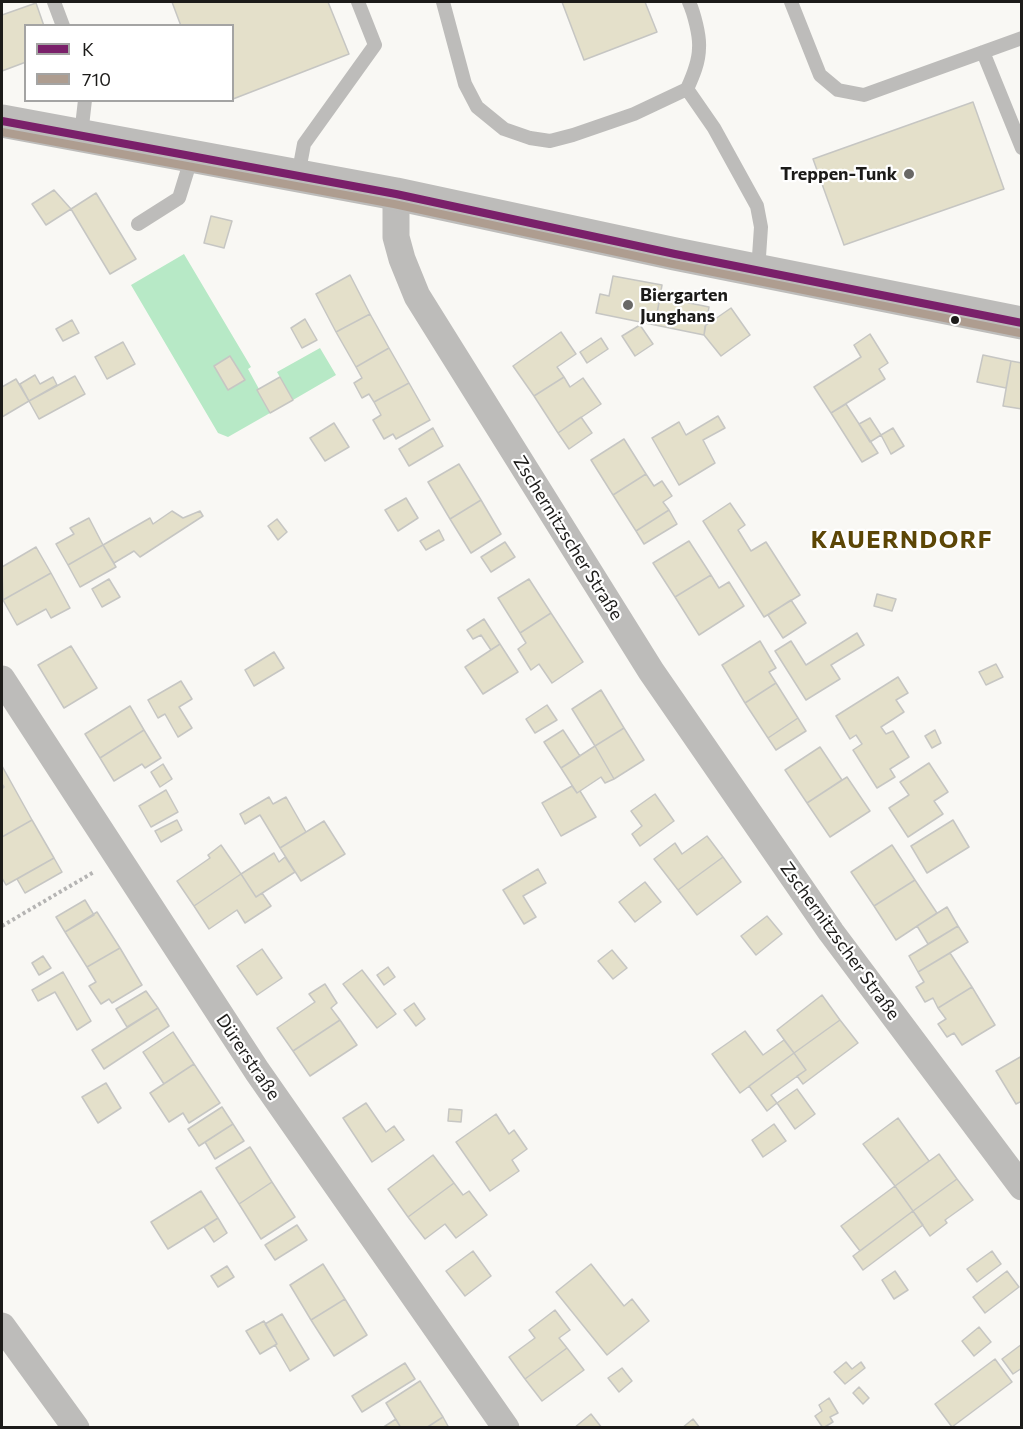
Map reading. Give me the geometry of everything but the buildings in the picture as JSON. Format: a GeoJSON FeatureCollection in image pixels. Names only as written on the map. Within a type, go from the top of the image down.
{"type":"FeatureCollection","features":[{"type":"Feature","properties":{"kind":"street"},"geometry":{"type":"LineString","coordinates":[[2,121],[396,194],[758,271],[1022,323]]}},
{"type":"Feature","properties":{"kind":"street","name":"Zschernitzscher Straße"},"geometry":{"type":"LineString","coordinates":[[396,194],[396,237],[417,296],[651,671],[831,932],[1022,1187]]}},
{"type":"Feature","properties":{"kind":"street","name":"Dürerstraße"},"geometry":{"type":"LineString","coordinates":[[2,679],[257,1071],[506,1428]]}},
{"type":"Feature","properties":{"kind":"street"},"geometry":{"type":"LineString","coordinates":[[2,1326],[76,1428]]}},
{"type":"Feature","properties":{"kind":"lane"},"geometry":{"type":"LineString","coordinates":[[54,2],[62,24]]}},
{"type":"Feature","properties":{"kind":"lane"},"geometry":{"type":"LineString","coordinates":[[298,176],[304,144],[375,45],[358,2]]}},
{"type":"Feature","properties":{"kind":"lane"},"geometry":{"type":"LineString","coordinates":[[443,2],[465,84],[477,107],[504,129],[530,138],[550,141],[634,114],[687,89],[695,69],[699,47],[690,2]]}},
{"type":"Feature","properties":{"kind":"lane"},"geometry":{"type":"LineString","coordinates":[[791,2],[820,75],[838,90],[864,95],[1022,38]]}},
{"type":"Feature","properties":{"kind":"lane"},"geometry":{"type":"LineString","coordinates":[[983,52],[1022,148]]}},
{"type":"Feature","properties":{"kind":"lane"},"geometry":{"type":"LineString","coordinates":[[687,89],[714,128],[758,206],[761,227],[758,271]]}},
{"type":"Feature","properties":{"kind":"lane"},"geometry":{"type":"LineString","coordinates":[[81,135],[86,102]]}},
{"type":"Feature","properties":{"kind":"lane"},"geometry":{"type":"LineString","coordinates":[[138,224],[179,198],[192,156]]}},
{"type":"Feature","properties":{"kind":"path"},"geometry":{"type":"LineString","coordinates":[[2,926],[118,858]]}},
{"type":"Feature","properties":{"kind":"green space"},"geometry":{"type":"Polygon","coordinates":[[[184,254],[251,367],[248,369],[270,413],[228,437],[218,433],[131,285],[184,254]]]}},
{"type":"Feature","properties":{"kind":"green space"},"geometry":{"type":"Polygon","coordinates":[[[320,348],[336,375],[293,400],[277,372],[320,348]]]}},
{"type":"Feature","properties":{"kind":"transit line","name":"K"},"geometry":{"type":"LineString","coordinates":[[2,121],[396,194],[675,254],[1022,323]]}},
{"type":"Feature","properties":{"kind":"transit line","name":"710"},"geometry":{"type":"LineString","coordinates":[[2,132],[394,204],[673,264],[1020,333]]}},
{"type":"Feature","properties":{"kind":"place","name":"Treppen-Tunk"},"geometry":{"type":"Point","coordinates":[909,174]}},
{"type":"Feature","properties":{"kind":"place","name":"Biergarten Junghans"},"geometry":{"type":"Point","coordinates":[628,305]}},
{"type":"Feature","properties":{"kind":"district","name":"KAUERNDORF"},"geometry":{"type":"Point","coordinates":[902,540]}}]}
